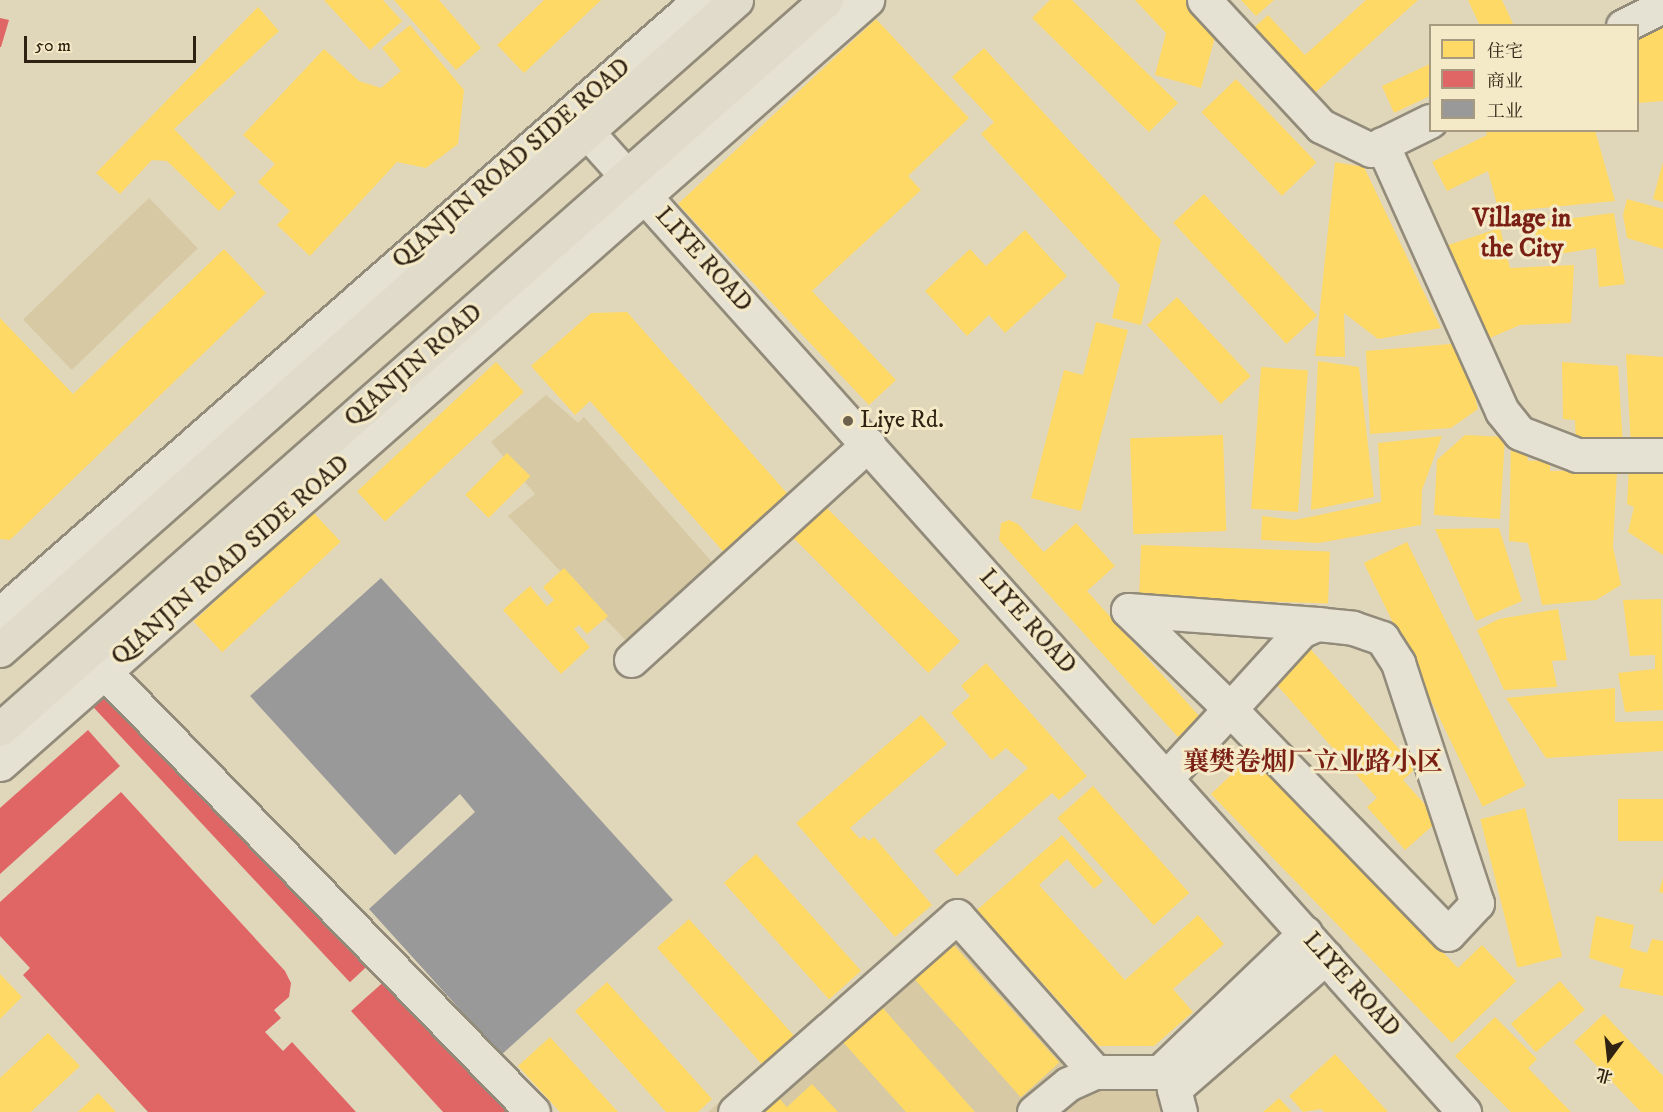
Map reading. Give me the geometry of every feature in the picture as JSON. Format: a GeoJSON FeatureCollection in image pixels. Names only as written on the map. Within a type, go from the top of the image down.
{"type":"FeatureCollection","features":[{"type":"Feature","properties":{"kind":"main road"},"geometry":{"type":"LineString","coordinates":[[0,650],[8,613],[588,133],[736,0]]}},
{"type":"Feature","properties":{"kind":"main road","name":"QIANJIN ROAD"},"geometry":{"type":"LineString","coordinates":[[0,729],[96,662],[638,187],[826,0]]}},
{"type":"Feature","properties":{"kind":"street","name":"QIANJIN ROAD SIDE ROAD"},"geometry":{"type":"LineString","coordinates":[[8,613],[700,0]]}},
{"type":"Feature","properties":{"kind":"street"},"geometry":{"type":"LineString","coordinates":[[638,187],[867,0]]}},
{"type":"Feature","properties":{"kind":"street"},"geometry":{"type":"LineString","coordinates":[[1204,0],[1321,126],[1371,150],[1429,122]]}},
{"type":"Feature","properties":{"kind":"street"},"geometry":{"type":"LineString","coordinates":[[1627,24],[1663,6]]}},
{"type":"Feature","properties":{"kind":"street","name":"LIYE ROAD"},"geometry":{"type":"LineString","coordinates":[[588,133],[1464,1112]]}},
{"type":"Feature","properties":{"kind":"street"},"geometry":{"type":"LineString","coordinates":[[1382,144],[1502,411],[1520,433],[1577,455],[1663,454]]}},
{"type":"Feature","properties":{"kind":"street"},"geometry":{"type":"LineString","coordinates":[[631,660],[868,444]]}},
{"type":"Feature","properties":{"kind":"street"},"geometry":{"type":"LineString","coordinates":[[1128,610],[1317,624],[1353,628],[1382,638],[1398,663],[1477,903],[1448,934],[1230,709],[1128,610]]}},
{"type":"Feature","properties":{"kind":"street"},"geometry":{"type":"LineString","coordinates":[[1166,778],[1300,631],[1317,624]]}},
{"type":"Feature","properties":{"kind":"street","name":"QIANJIN ROAD SIDE ROAD"},"geometry":{"type":"LineString","coordinates":[[0,764],[96,662]]}},
{"type":"Feature","properties":{"kind":"street"},"geometry":{"type":"LineString","coordinates":[[96,662],[533,1112]]}},
{"type":"Feature","properties":{"kind":"street"},"geometry":{"type":"LineString","coordinates":[[735,1112],[957,916],[1095,1072]]}},
{"type":"Feature","properties":{"kind":"street"},"geometry":{"type":"LineString","coordinates":[[1034,1112],[1068,1084],[1095,1072],[1160,1072],[1305,933]]}},
{"type":"Feature","properties":{"kind":"street"},"geometry":{"type":"LineString","coordinates":[[1180,1112],[1174,1089],[1326,957]]}},
{"type":"Feature","properties":{"kind":"shaded area"},"geometry":{"type":"Polygon","coordinates":[[[149,198],[198,248],[72,370],[23,320],[149,198]]]}},
{"type":"Feature","properties":{"kind":"shaded area"},"geometry":{"type":"Polygon","coordinates":[[[546,395],[578,423],[584,417],[720,571],[633,648],[508,516],[535,494],[491,442],[546,395]]]}},
{"type":"Feature","properties":{"kind":"shaded area"},"geometry":{"type":"Polygon","coordinates":[[[943,913],[1059,1049],[1144,1057],[1195,1112],[708,1112],[943,913]]]}},
{"type":"Feature","properties":{"kind":"building: 住宅"},"geometry":{"type":"Polygon","coordinates":[[[324,0],[383,0],[402,21],[370,50],[324,0]]]}},
{"type":"Feature","properties":{"kind":"building: 住宅"},"geometry":{"type":"Polygon","coordinates":[[[394,0],[439,0],[481,48],[456,70],[394,0]]]}},
{"type":"Feature","properties":{"kind":"building: 住宅"},"geometry":{"type":"Polygon","coordinates":[[[544,0],[601,0],[524,73],[497,45],[544,0]]]}},
{"type":"Feature","properties":{"kind":"building: 住宅"},"geometry":{"type":"Polygon","coordinates":[[[1050,0],[1072,0],[1178,103],[1149,132],[1032,18],[1050,0]]]}},
{"type":"Feature","properties":{"kind":"building: 住宅"},"geometry":{"type":"Polygon","coordinates":[[[1135,0],[1188,0],[1217,30],[1201,88],[1155,75],[1166,33],[1135,0]]]}},
{"type":"Feature","properties":{"kind":"building: 住宅"},"geometry":{"type":"Polygon","coordinates":[[[1241,0],[1274,0],[1256,16],[1241,0]]]}},
{"type":"Feature","properties":{"kind":"building: 住宅"},"geometry":{"type":"Polygon","coordinates":[[[1366,0],[1418,0],[1308,99],[1248,33],[1268,15],[1305,55],[1366,0]]]}},
{"type":"Feature","properties":{"kind":"building: 住宅"},"geometry":{"type":"Polygon","coordinates":[[[1468,0],[1502,0],[1513,24],[1479,24],[1468,0]]]}},
{"type":"Feature","properties":{"kind":"building: 住宅"},"geometry":{"type":"Polygon","coordinates":[[[258,7],[279,31],[174,129],[236,193],[219,211],[167,161],[152,160],[120,194],[96,173],[258,7]]]}},
{"type":"Feature","properties":{"kind":"building: 住宅"},"geometry":{"type":"Polygon","coordinates":[[[1663,16],[1663,101],[1639,103],[1639,28],[1663,16]]]}},
{"type":"Feature","properties":{"kind":"building: 住宅"},"geometry":{"type":"Polygon","coordinates":[[[876,19],[969,118],[908,176],[921,190],[812,291],[896,380],[869,405],[678,204],[876,19]]]}},
{"type":"Feature","properties":{"kind":"building: 住宅"},"geometry":{"type":"Polygon","coordinates":[[[410,25],[464,90],[458,144],[426,168],[397,162],[310,256],[277,225],[290,211],[258,182],[275,164],[243,135],[324,49],[359,81],[381,88],[401,71],[382,48],[410,25]]]}},
{"type":"Feature","properties":{"kind":"building: 住宅"},"geometry":{"type":"Polygon","coordinates":[[[984,48],[1161,240],[1141,325],[1112,318],[1120,285],[981,134],[994,122],[952,77],[984,48]]]}},
{"type":"Feature","properties":{"kind":"building: 住宅"},"geometry":{"type":"Polygon","coordinates":[[[1429,64],[1429,96],[1394,113],[1382,86],[1429,64]]]}},
{"type":"Feature","properties":{"kind":"building: 住宅"},"geometry":{"type":"Polygon","coordinates":[[[1236,79],[1317,162],[1282,196],[1201,112],[1236,79]]]}},
{"type":"Feature","properties":{"kind":"building: 住宅"},"geometry":{"type":"Polygon","coordinates":[[[1486,132],[1596,132],[1615,201],[1499,212],[1488,171],[1447,191],[1432,162],[1487,135],[1486,132]]]}},
{"type":"Feature","properties":{"kind":"building: 住宅"},"geometry":{"type":"Polygon","coordinates":[[[1335,162],[1364,167],[1441,328],[1378,339],[1344,313],[1345,357],[1315,356],[1335,162]]]}},
{"type":"Feature","properties":{"kind":"building: 住宅"},"geometry":{"type":"Polygon","coordinates":[[[1663,162],[1663,202],[1653,199],[1663,162]]]}},
{"type":"Feature","properties":{"kind":"building: 住宅"},"geometry":{"type":"Polygon","coordinates":[[[1204,194],[1317,315],[1286,344],[1173,223],[1204,194]]]}},
{"type":"Feature","properties":{"kind":"building: 住宅"},"geometry":{"type":"Polygon","coordinates":[[[1627,199],[1663,209],[1663,249],[1627,238],[1623,215],[1627,199]]]}},
{"type":"Feature","properties":{"kind":"building: 住宅"},"geometry":{"type":"Polygon","coordinates":[[[1614,213],[1625,284],[1599,287],[1596,248],[1540,257],[1533,223],[1614,213]]]}},
{"type":"Feature","properties":{"kind":"building: 住宅"},"geometry":{"type":"Polygon","coordinates":[[[1500,228],[1510,268],[1574,265],[1571,323],[1520,325],[1483,341],[1439,248],[1500,228]]]}},
{"type":"Feature","properties":{"kind":"building: 住宅"},"geometry":{"type":"Polygon","coordinates":[[[1025,230],[1067,276],[1005,333],[989,315],[967,336],[925,291],[970,249],[986,266],[1025,230]]]}},
{"type":"Feature","properties":{"kind":"building: 住宅"},"geometry":{"type":"Polygon","coordinates":[[[224,249],[266,293],[10,540],[0,539],[0,318],[73,394],[224,249]]]}},
{"type":"Feature","properties":{"kind":"building: 住宅"},"geometry":{"type":"Polygon","coordinates":[[[1177,297],[1251,376],[1221,404],[1147,325],[1177,297]]]}},
{"type":"Feature","properties":{"kind":"building: 住宅"},"geometry":{"type":"Polygon","coordinates":[[[627,312],[793,500],[728,557],[590,401],[575,415],[531,366],[591,313],[627,312]]]}},
{"type":"Feature","properties":{"kind":"building: 住宅"},"geometry":{"type":"Polygon","coordinates":[[[1096,322],[1128,330],[1081,511],[1031,498],[1064,370],[1083,375],[1096,322]]]}},
{"type":"Feature","properties":{"kind":"building: 住宅"},"geometry":{"type":"Polygon","coordinates":[[[1462,343],[1478,409],[1451,428],[1370,434],[1366,351],[1462,343]]]}},
{"type":"Feature","properties":{"kind":"building: 住宅"},"geometry":{"type":"Polygon","coordinates":[[[1626,354],[1663,357],[1663,448],[1631,447],[1626,354]]]}},
{"type":"Feature","properties":{"kind":"building: 住宅"},"geometry":{"type":"Polygon","coordinates":[[[1318,361],[1359,367],[1374,497],[1311,510],[1318,361]]]}},
{"type":"Feature","properties":{"kind":"building: 住宅"},"geometry":{"type":"Polygon","coordinates":[[[496,362],[524,392],[385,522],[357,492],[496,362]]]}},
{"type":"Feature","properties":{"kind":"building: 住宅"},"geometry":{"type":"Polygon","coordinates":[[[1562,362],[1618,366],[1623,446],[1576,445],[1575,420],[1563,419],[1562,362]]]}},
{"type":"Feature","properties":{"kind":"building: 住宅"},"geometry":{"type":"Polygon","coordinates":[[[1261,367],[1308,370],[1298,512],[1251,509],[1261,367]]]}},
{"type":"Feature","properties":{"kind":"building: 住宅"},"geometry":{"type":"Polygon","coordinates":[[[1223,435],[1226,531],[1133,534],[1130,438],[1223,435]]]}},
{"type":"Feature","properties":{"kind":"building: 住宅"},"geometry":{"type":"Polygon","coordinates":[[[1465,435],[1505,437],[1500,519],[1434,515],[1437,460],[1465,435]]]}},
{"type":"Feature","properties":{"kind":"building: 住宅"},"geometry":{"type":"Polygon","coordinates":[[[1442,436],[1422,490],[1421,525],[1318,543],[1261,540],[1262,516],[1295,520],[1381,502],[1378,443],[1442,436]]]}},
{"type":"Feature","properties":{"kind":"building: 住宅"},"geometry":{"type":"Polygon","coordinates":[[[1511,440],[1526,441],[1528,461],[1550,460],[1550,471],[1617,470],[1613,547],[1621,585],[1596,600],[1542,605],[1528,543],[1509,541],[1511,440]]]}},
{"type":"Feature","properties":{"kind":"building: 住宅"},"geometry":{"type":"Polygon","coordinates":[[[507,453],[530,476],[489,518],[465,495],[507,453]]]}},
{"type":"Feature","properties":{"kind":"building: 住宅"},"geometry":{"type":"Polygon","coordinates":[[[1629,468],[1663,470],[1663,555],[1628,532],[1634,507],[1627,504],[1629,468]]]}},
{"type":"Feature","properties":{"kind":"building: 住宅"},"geometry":{"type":"Polygon","coordinates":[[[823,504],[960,641],[928,673],[791,536],[823,504]]]}},
{"type":"Feature","properties":{"kind":"building: 住宅"},"geometry":{"type":"Polygon","coordinates":[[[312,511],[341,542],[222,652],[194,621],[312,511]]]}},
{"type":"Feature","properties":{"kind":"building: 住宅"},"geometry":{"type":"Polygon","coordinates":[[[1009,520],[1018,524],[1044,552],[1076,523],[1115,566],[1087,591],[1200,717],[1178,737],[999,540],[1001,523],[1009,520]]]}},
{"type":"Feature","properties":{"kind":"building: 住宅"},"geometry":{"type":"Polygon","coordinates":[[[1499,528],[1522,601],[1476,621],[1435,529],[1499,528]]]}},
{"type":"Feature","properties":{"kind":"building: 住宅"},"geometry":{"type":"Polygon","coordinates":[[[1407,542],[1526,786],[1483,807],[1364,563],[1407,542]]]}},
{"type":"Feature","properties":{"kind":"building: 住宅"},"geometry":{"type":"Polygon","coordinates":[[[1141,545],[1330,552],[1328,604],[1139,597],[1141,545]]]}},
{"type":"Feature","properties":{"kind":"building: 住宅"},"geometry":{"type":"Polygon","coordinates":[[[564,568],[608,616],[587,634],[579,625],[574,629],[590,647],[561,674],[503,610],[530,586],[547,606],[554,600],[543,587],[564,568]]]}},
{"type":"Feature","properties":{"kind":"building: 住宅"},"geometry":{"type":"Polygon","coordinates":[[[1661,599],[1663,710],[1625,712],[1618,673],[1655,669],[1655,655],[1630,656],[1623,600],[1661,599]]]}},
{"type":"Feature","properties":{"kind":"building: 住宅"},"geometry":{"type":"Polygon","coordinates":[[[1558,609],[1567,660],[1552,661],[1557,687],[1504,690],[1477,630],[1499,619],[1558,609]]]}},
{"type":"Feature","properties":{"kind":"building: 住宅"},"geometry":{"type":"Polygon","coordinates":[[[1306,644],[1416,768],[1403,780],[1439,820],[1405,850],[1367,807],[1377,798],[1269,676],[1306,644]]]}},
{"type":"Feature","properties":{"kind":"building: 住宅"},"geometry":{"type":"Polygon","coordinates":[[[986,663],[1087,776],[1059,800],[1052,793],[957,876],[934,851],[1028,768],[1006,748],[992,760],[951,713],[970,696],[961,686],[986,663]]]}},
{"type":"Feature","properties":{"kind":"building: 住宅"},"geometry":{"type":"Polygon","coordinates":[[[1615,688],[1615,722],[1663,721],[1663,751],[1546,758],[1506,698],[1615,688]]]}},
{"type":"Feature","properties":{"kind":"building: 住宅"},"geometry":{"type":"Polygon","coordinates":[[[921,715],[947,744],[850,828],[860,839],[864,836],[869,841],[874,837],[932,905],[895,937],[796,823],[921,715]]]}},
{"type":"Feature","properties":{"kind":"building: 住宅"},"geometry":{"type":"Polygon","coordinates":[[[1252,755],[1458,968],[1482,945],[1516,981],[1452,1043],[1211,794],[1252,755]]]}},
{"type":"Feature","properties":{"kind":"building: 住宅"},"geometry":{"type":"Polygon","coordinates":[[[1093,786],[1189,893],[1154,925],[1057,818],[1093,786]]]}},
{"type":"Feature","properties":{"kind":"building: 住宅"},"geometry":{"type":"Polygon","coordinates":[[[1618,799],[1663,799],[1663,841],[1618,841],[1618,799]]]}},
{"type":"Feature","properties":{"kind":"building: 住宅"},"geometry":{"type":"Polygon","coordinates":[[[1525,808],[1562,956],[1517,968],[1480,819],[1525,808]]]}},
{"type":"Feature","properties":{"kind":"building: 住宅"},"geometry":{"type":"Polygon","coordinates":[[[1062,835],[1103,881],[1094,889],[1067,859],[1039,885],[1125,980],[1198,915],[1224,944],[1173,989],[1193,1012],[1154,1046],[1099,1046],[977,910],[1062,835]]]}},
{"type":"Feature","properties":{"kind":"building: 住宅"},"geometry":{"type":"Polygon","coordinates":[[[756,854],[861,971],[829,999],[724,883],[756,854]]]}},
{"type":"Feature","properties":{"kind":"building: 住宅"},"geometry":{"type":"Polygon","coordinates":[[[1663,878],[1663,893],[1659,892],[1663,878]]]}},
{"type":"Feature","properties":{"kind":"building: 住宅"},"geometry":{"type":"Polygon","coordinates":[[[1596,916],[1634,925],[1630,948],[1647,953],[1652,939],[1663,941],[1663,996],[1619,987],[1624,969],[1589,958],[1596,916]]]}},
{"type":"Feature","properties":{"kind":"building: 住宅"},"geometry":{"type":"Polygon","coordinates":[[[689,919],[794,1036],[762,1064],[657,948],[689,919]]]}},
{"type":"Feature","properties":{"kind":"building: 住宅"},"geometry":{"type":"Polygon","coordinates":[[[951,942],[1059,1062],[1021,1097],[912,977],[951,942]]]}},
{"type":"Feature","properties":{"kind":"building: 住宅"},"geometry":{"type":"Polygon","coordinates":[[[0,974],[22,997],[0,1019],[0,974]]]}},
{"type":"Feature","properties":{"kind":"building: 住宅"},"geometry":{"type":"Polygon","coordinates":[[[1560,981],[1585,1010],[1536,1052],[1511,1024],[1560,981]]]}},
{"type":"Feature","properties":{"kind":"building: 住宅"},"geometry":{"type":"Polygon","coordinates":[[[607,982],[712,1099],[698,1112],[666,1112],[575,1011],[607,982]]]}},
{"type":"Feature","properties":{"kind":"building: 住宅"},"geometry":{"type":"Polygon","coordinates":[[[881,1006],[975,1112],[906,1112],[842,1041],[881,1006]]]}},
{"type":"Feature","properties":{"kind":"building: 住宅"},"geometry":{"type":"Polygon","coordinates":[[[1604,1014],[1663,1076],[1663,1112],[1641,1112],[1574,1042],[1604,1014]]]}},
{"type":"Feature","properties":{"kind":"building: 住宅"},"geometry":{"type":"Polygon","coordinates":[[[1495,1017],[1537,1059],[1528,1068],[1571,1112],[1511,1112],[1455,1056],[1495,1017]]]}},
{"type":"Feature","properties":{"kind":"building: 住宅"},"geometry":{"type":"Polygon","coordinates":[[[48,1033],[80,1066],[31,1112],[0,1112],[0,1078],[48,1033]]]}},
{"type":"Feature","properties":{"kind":"building: 住宅"},"geometry":{"type":"Polygon","coordinates":[[[550,1037],[618,1112],[560,1112],[518,1066],[550,1037]]]}},
{"type":"Feature","properties":{"kind":"building: 住宅"},"geometry":{"type":"Polygon","coordinates":[[[1335,1054],[1388,1112],[1324,1112],[1321,1109],[1303,1112],[1289,1096],[1335,1054]]]}},
{"type":"Feature","properties":{"kind":"building: 住宅"},"geometry":{"type":"Polygon","coordinates":[[[812,1084],[838,1112],[750,1112],[772,1091],[787,1107],[812,1084]]]}},
{"type":"Feature","properties":{"kind":"building: 住宅"},"geometry":{"type":"Polygon","coordinates":[[[98,1093],[116,1112],[78,1112],[98,1093]]]}},
{"type":"Feature","properties":{"kind":"building: 住宅"},"geometry":{"type":"Polygon","coordinates":[[[1279,1098],[1292,1112],[1263,1112],[1279,1098]]]}},
{"type":"Feature","properties":{"kind":"building: 商业"},"geometry":{"type":"Polygon","coordinates":[[[0,18],[9,20],[1,47],[0,47],[0,18]]]}},
{"type":"Feature","properties":{"kind":"building: 商业"},"geometry":{"type":"Polygon","coordinates":[[[111,691],[367,966],[350,982],[93,707],[111,691]]]}},
{"type":"Feature","properties":{"kind":"building: 商业"},"geometry":{"type":"Polygon","coordinates":[[[88,730],[120,766],[0,874],[0,808],[88,730]]]}},
{"type":"Feature","properties":{"kind":"building: 商业"},"geometry":{"type":"Polygon","coordinates":[[[121,792],[285,971],[291,983],[289,997],[274,1010],[281,1018],[265,1032],[283,1051],[292,1042],[356,1112],[148,1112],[23,975],[30,968],[0,936],[0,902],[121,792]]]}},
{"type":"Feature","properties":{"kind":"building: 商业"},"geometry":{"type":"Polygon","coordinates":[[[388,978],[510,1112],[443,1112],[351,1011],[388,978]]]}},
{"type":"Feature","properties":{"kind":"building: 工业"},"geometry":{"type":"Polygon","coordinates":[[[381,578],[673,900],[501,1055],[369,909],[475,812],[460,794],[395,855],[250,696],[381,578]]]}},
{"type":"Feature","properties":{"kind":"place","name":"Liye Rd."},"geometry":{"type":"Point","coordinates":[848,421]}},
{"type":"Feature","properties":{"kind":"district","name":"Village in the City"},"geometry":{"type":"Point","coordinates":[1522,234]}},
{"type":"Feature","properties":{"kind":"district","name":"襄樊卷烟厂立业路小区"},"geometry":{"type":"Point","coordinates":[1313,763]}}]}
